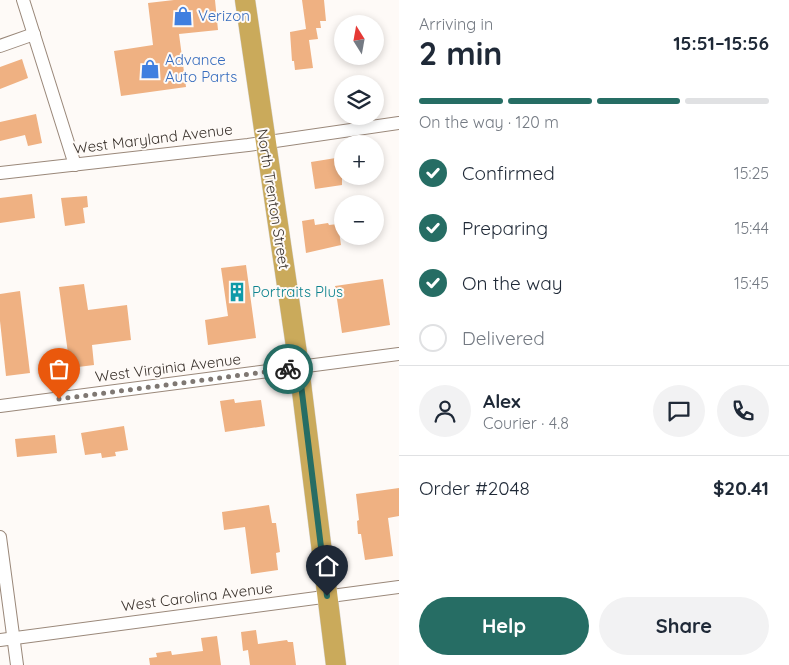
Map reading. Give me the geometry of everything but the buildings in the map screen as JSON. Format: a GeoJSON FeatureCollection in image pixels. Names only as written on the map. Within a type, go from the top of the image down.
{"type":"FeatureCollection","features":[{"type":"Feature","properties":{"kind":"highway","name":"North Trenton Street"},"geometry":{"type":"LineString","coordinates":[[245,0],[264,142],[299,368],[336,665]]}},
{"type":"Feature","properties":{"kind":"street"},"geometry":{"type":"LineString","coordinates":[[24,0],[75,164]]}},
{"type":"Feature","properties":{"kind":"street"},"geometry":{"type":"LineString","coordinates":[[0,46],[34,34]]}},
{"type":"Feature","properties":{"kind":"street","name":"West Maryland Avenue"},"geometry":{"type":"LineString","coordinates":[[0,174],[264,142],[399,123]]}},
{"type":"Feature","properties":{"kind":"street","name":"West Virginia Avenue"},"geometry":{"type":"LineString","coordinates":[[0,406],[399,354]]}},
{"type":"Feature","properties":{"kind":"street"},"geometry":{"type":"LineString","coordinates":[[0,537],[6,639],[17,665]]}},
{"type":"Feature","properties":{"kind":"street","name":"West Carolina Avenue"},"geometry":{"type":"LineString","coordinates":[[6,639],[399,587]]}},
{"type":"Feature","properties":{"kind":"way so far"},"geometry":{"type":"LineString","coordinates":[[59,399],[288,369]]}},
{"type":"Feature","properties":{"kind":"place","name":"Verizon"},"geometry":{"type":"Point","coordinates":[183,16]}},
{"type":"Feature","properties":{"kind":"place","name":"Advance Auto Parts"},"geometry":{"type":"Point","coordinates":[150,69]}},
{"type":"Feature","properties":{"kind":"place","name":"Portraits Plus"},"geometry":{"type":"Point","coordinates":[237,292]}},
{"type":"Feature","properties":{"kind":"route"},"geometry":{"type":"LineString","coordinates":[[288,369],[299,368],[327,596]]}}]}
